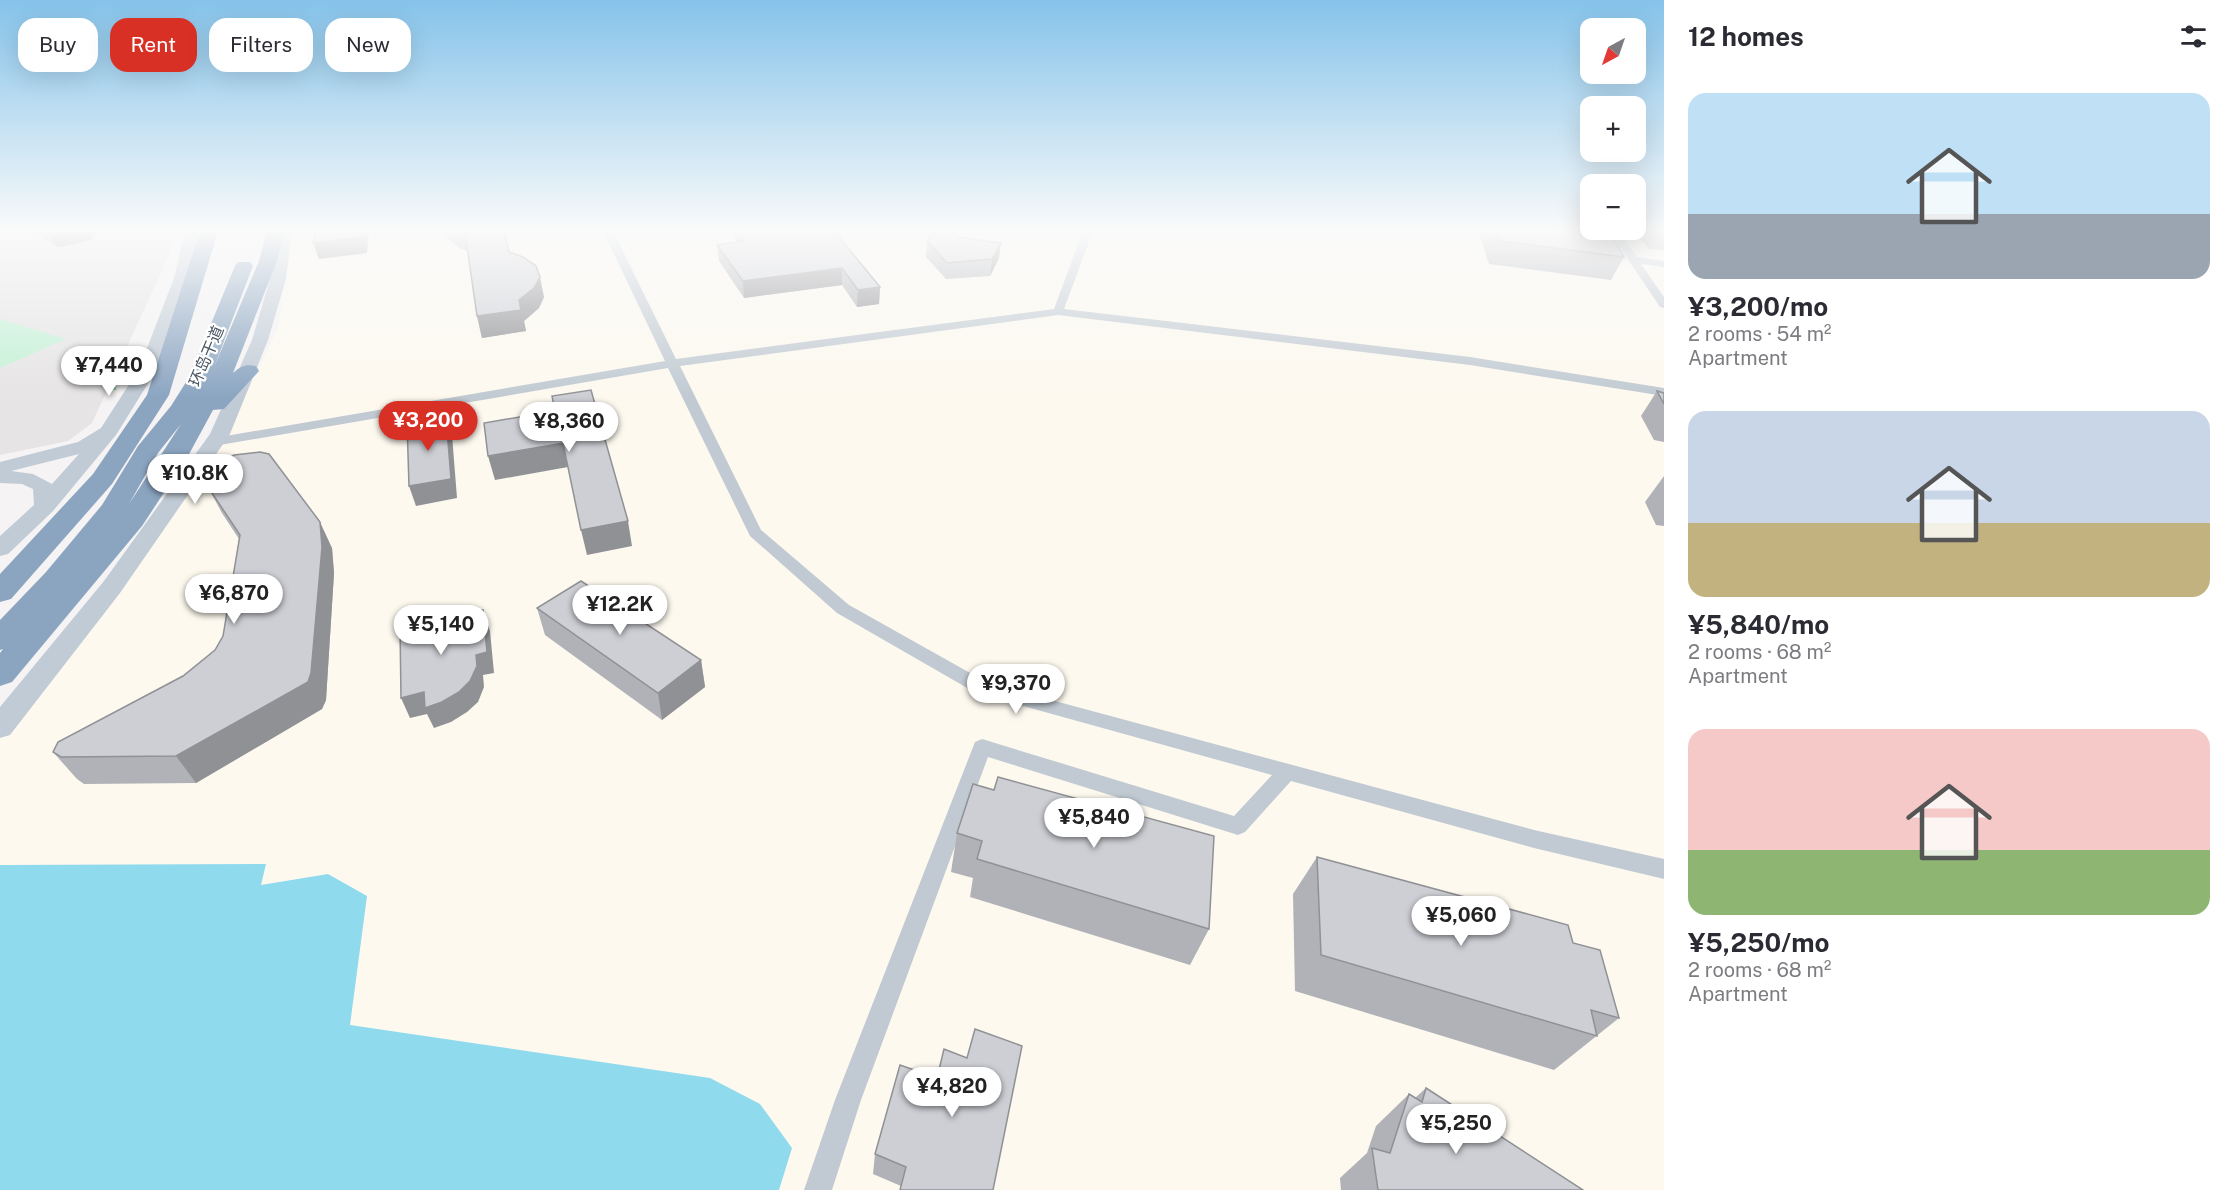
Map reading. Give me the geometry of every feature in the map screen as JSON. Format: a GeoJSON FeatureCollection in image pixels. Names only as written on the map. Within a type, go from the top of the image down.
{"type":"FeatureCollection","features":[{"type":"Feature","properties":{"kind":"highway","name":"环岛干道"},"geometry":{"type":"LineString","coordinates":[[0,592],[95,487],[158,395],[192,287]]}},
{"type":"Feature","properties":{"kind":"highway","name":"环岛干道"},"geometry":{"type":"LineString","coordinates":[[0,639],[56,579],[113,509],[147,451],[181,409],[199,379],[235,287]]}},
{"type":"Feature","properties":{"kind":"highway"},"geometry":{"type":"LineString","coordinates":[[0,674],[132,520],[175,456],[223,372],[258,287]]}},
{"type":"Feature","properties":{"kind":"highway"},"geometry":{"type":"LineString","coordinates":[[113,509],[248,371]]}},
{"type":"Feature","properties":{"kind":"highway"},"geometry":{"type":"LineString","coordinates":[[0,566],[95,487],[109,431]]}},
{"type":"Feature","properties":{"kind":"main road"},"geometry":{"type":"LineString","coordinates":[[0,549],[45,506],[109,431],[148,369],[179,287]]}},
{"type":"Feature","properties":{"kind":"main road"},"geometry":{"type":"LineString","coordinates":[[0,727],[112,587],[214,442],[248,371],[276,287]]}},
{"type":"Feature","properties":{"kind":"main road"},"geometry":{"type":"LineString","coordinates":[[0,468],[85,446],[109,431]]}},
{"type":"Feature","properties":{"kind":"main road"},"geometry":{"type":"LineString","coordinates":[[0,477],[26,478],[43,486],[45,506]]}},
{"type":"Feature","properties":{"kind":"street"},"geometry":{"type":"LineString","coordinates":[[636,287],[756,533],[843,609],[982,688],[1534,839],[1664,869]]}},
{"type":"Feature","properties":{"kind":"street"},"geometry":{"type":"LineString","coordinates":[[1058,312],[1067,287]]}},
{"type":"Feature","properties":{"kind":"street"},"geometry":{"type":"LineString","coordinates":[[1652,287],[1664,305]]}},
{"type":"Feature","properties":{"kind":"street"},"geometry":{"type":"LineString","coordinates":[[214,442],[674,363],[1058,312],[1470,361],[1664,392]]}},
{"type":"Feature","properties":{"kind":"street"},"geometry":{"type":"LineString","coordinates":[[818,1190],[848,1100],[982,747],[1238,826],[1288,771]]}},
{"type":"Feature","properties":{"kind":"shaded area"},"geometry":{"type":"Polygon","coordinates":[[[0,287],[155,287],[92,423],[68,441],[0,455],[0,287]]]}},
{"type":"Feature","properties":{"kind":"shaded area"},"geometry":{"type":"Polygon","coordinates":[[[284,287],[1664,287],[1664,1190],[0,1190],[0,733],[228,434],[279,325],[284,287]]]}},
{"type":"Feature","properties":{"kind":"green space"},"geometry":{"type":"Polygon","coordinates":[[[0,319],[66,339],[0,368],[0,319]]]}},
{"type":"Feature","properties":{"kind":"water"},"geometry":{"type":"Polygon","coordinates":[[[266,864],[261,885],[328,874],[367,896],[350,1025],[710,1078],[760,1104],[792,1148],[779,1190],[0,1190],[0,865],[266,864]]]}},
{"type":"Feature","properties":{"kind":"building"},"geometry":{"type":"Polygon","coordinates":[[[473,287],[535,287],[519,300],[521,310],[477,316],[473,287]]]}},
{"type":"Feature","properties":{"kind":"building"},"geometry":{"type":"Polygon","coordinates":[[[855,287],[880,287],[858,290],[855,287]]]}},
{"type":"Feature","properties":{"kind":"building"},"geometry":{"type":"Polygon","coordinates":[[[591,390],[628,521],[581,530],[563,443],[488,456],[484,423],[555,411],[552,396],[591,390]]]}},
{"type":"Feature","properties":{"kind":"building"},"geometry":{"type":"Polygon","coordinates":[[[1657,391],[1664,393],[1664,404],[1657,391]]]}},
{"type":"Feature","properties":{"kind":"building"},"geometry":{"type":"Polygon","coordinates":[[[446,417],[451,479],[409,486],[407,423],[446,417]]]}},
{"type":"Feature","properties":{"kind":"building"},"geometry":{"type":"Polygon","coordinates":[[[260,452],[269,454],[320,522],[322,547],[311,673],[308,682],[176,756],[61,757],[53,752],[58,742],[183,676],[215,650],[223,636],[240,535],[208,487],[208,482],[225,460],[234,455],[260,452]]]}},
{"type":"Feature","properties":{"kind":"building"},"geometry":{"type":"Polygon","coordinates":[[[581,581],[701,660],[658,693],[537,608],[581,581]]]}},
{"type":"Feature","properties":{"kind":"building"},"geometry":{"type":"Polygon","coordinates":[[[483,610],[487,652],[476,655],[477,666],[470,681],[459,692],[442,702],[425,708],[424,692],[401,698],[400,628],[483,610]]]}},
{"type":"Feature","properties":{"kind":"building"},"geometry":{"type":"Polygon","coordinates":[[[998,777],[1214,836],[1209,929],[977,859],[982,841],[957,833],[973,784],[994,790],[998,777]]]}},
{"type":"Feature","properties":{"kind":"building"},"geometry":{"type":"Polygon","coordinates":[[[1317,857],[1568,925],[1573,943],[1600,950],[1619,1018],[1591,1010],[1597,1036],[1321,955],[1317,857]]]}},
{"type":"Feature","properties":{"kind":"building"},"geometry":{"type":"Polygon","coordinates":[[[975,1029],[1022,1046],[993,1190],[900,1190],[906,1167],[875,1154],[900,1065],[937,1078],[944,1049],[967,1058],[975,1029]]]}},
{"type":"Feature","properties":{"kind":"building"},"geometry":{"type":"Polygon","coordinates":[[[1426,1088],[1583,1190],[1378,1190],[1372,1148],[1390,1153],[1409,1094],[1422,1102],[1426,1088]]]}}]}
